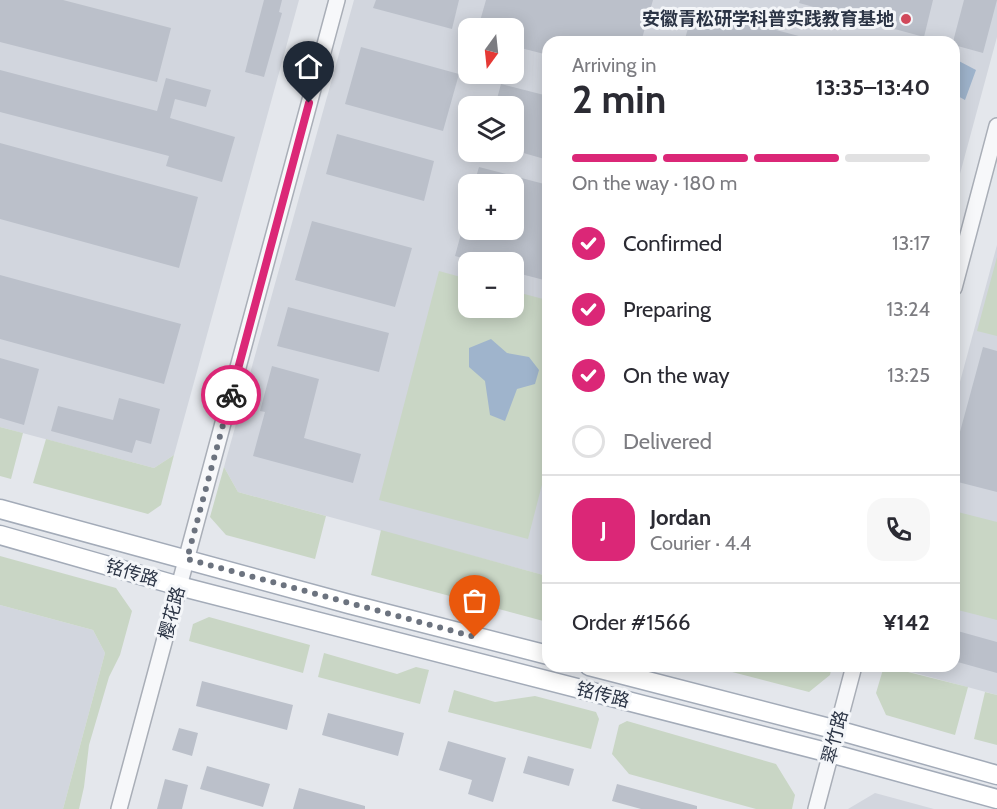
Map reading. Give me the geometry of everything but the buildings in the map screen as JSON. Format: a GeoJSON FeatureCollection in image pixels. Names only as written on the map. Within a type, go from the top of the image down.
{"type":"FeatureCollection","features":[{"type":"Feature","properties":{"kind":"main road","name":"铭传路"},"geometry":{"type":"LineString","coordinates":[[0,509],[542,653]]}},
{"type":"Feature","properties":{"kind":"main road","name":"铭传路"},"geometry":{"type":"LineString","coordinates":[[0,535],[179,586],[830,753],[997,799]]}},
{"type":"Feature","properties":{"kind":"main road","name":"铭传路"},"geometry":{"type":"LineString","coordinates":[[611,672],[837,730],[997,775]]}},
{"type":"Feature","properties":{"kind":"street","name":"樱花路"},"geometry":{"type":"LineString","coordinates":[[119,809],[337,0]]}},
{"type":"Feature","properties":{"kind":"street"},"geometry":{"type":"LineString","coordinates":[[960,265],[997,126]]}},
{"type":"Feature","properties":{"kind":"street","name":"翠竹路"},"geometry":{"type":"LineString","coordinates":[[816,809],[852,672]]}},
{"type":"Feature","properties":{"kind":"shaded area"},"geometry":{"type":"Polygon","coordinates":[[[0,0],[299,0],[174,455],[154,468],[0,427],[0,0]]]}},
{"type":"Feature","properties":{"kind":"shaded area"},"geometry":{"type":"Polygon","coordinates":[[[354,0],[997,0],[997,37],[960,174],[960,36],[542,36],[542,575],[238,492],[224,467],[354,0]]]}},
{"type":"Feature","properties":{"kind":"shaded area"},"geometry":{"type":"Polygon","coordinates":[[[997,245],[997,695],[911,672],[960,672],[960,382],[997,245]]]}},
{"type":"Feature","properties":{"kind":"shaded area"},"geometry":{"type":"Polygon","coordinates":[[[0,605],[93,630],[105,653],[63,809],[0,809],[0,605]]]}},
{"type":"Feature","properties":{"kind":"shaded area"},"geometry":{"type":"Polygon","coordinates":[[[875,793],[934,809],[848,809],[875,793]]]}},
{"type":"Feature","properties":{"kind":"green space"},"geometry":{"type":"Polygon","coordinates":[[[997,257],[997,336],[977,331],[997,257]]]}},
{"type":"Feature","properties":{"kind":"green space"},"geometry":{"type":"Polygon","coordinates":[[[439,271],[458,276],[458,318],[524,318],[524,294],[542,299],[542,484],[528,539],[379,500],[439,271]]]}},
{"type":"Feature","properties":{"kind":"green space"},"geometry":{"type":"Polygon","coordinates":[[[0,427],[23,433],[11,479],[0,476],[0,427]]]}},
{"type":"Feature","properties":{"kind":"green space"},"geometry":{"type":"Polygon","coordinates":[[[46,439],[154,468],[174,455],[161,505],[148,514],[33,483],[46,439]]]}},
{"type":"Feature","properties":{"kind":"green space"},"geometry":{"type":"Polygon","coordinates":[[[224,467],[238,492],[326,516],[315,559],[226,535],[210,517],[224,467]]]}},
{"type":"Feature","properties":{"kind":"green space"},"geometry":{"type":"Polygon","coordinates":[[[960,513],[997,522],[997,620],[960,611],[960,513]]]}},
{"type":"Feature","properties":{"kind":"green space"},"geometry":{"type":"Polygon","coordinates":[[[381,530],[542,575],[542,621],[371,575],[381,530]]]}},
{"type":"Feature","properties":{"kind":"green space"},"geometry":{"type":"Polygon","coordinates":[[[0,556],[116,588],[132,611],[120,655],[109,677],[89,745],[79,809],[63,809],[105,653],[93,630],[0,605],[0,556]]]}},
{"type":"Feature","properties":{"kind":"green space"},"geometry":{"type":"Polygon","coordinates":[[[209,617],[310,645],[303,673],[189,641],[193,624],[209,617]]]}},
{"type":"Feature","properties":{"kind":"green space"},"geometry":{"type":"Polygon","coordinates":[[[324,653],[397,674],[416,667],[429,670],[420,704],[318,677],[324,653]]]}},
{"type":"Feature","properties":{"kind":"green space"},"geometry":{"type":"Polygon","coordinates":[[[732,672],[831,672],[809,692],[732,672]]]}},
{"type":"Feature","properties":{"kind":"green space"},"geometry":{"type":"Polygon","coordinates":[[[882,672],[908,672],[968,687],[955,735],[886,715],[876,693],[882,672]]]}},
{"type":"Feature","properties":{"kind":"green space"},"geometry":{"type":"Polygon","coordinates":[[[454,690],[495,702],[535,696],[596,712],[599,719],[591,749],[448,712],[454,690]]]}},
{"type":"Feature","properties":{"kind":"green space"},"geometry":{"type":"Polygon","coordinates":[[[985,692],[997,695],[997,745],[974,739],[985,692]]]}},
{"type":"Feature","properties":{"kind":"green space"},"geometry":{"type":"Polygon","coordinates":[[[627,721],[776,764],[795,795],[792,809],[756,809],[629,774],[612,754],[619,725],[627,721]]]}},
{"type":"Feature","properties":{"kind":"water"},"geometry":{"type":"Polygon","coordinates":[[[960,62],[976,70],[965,100],[960,97],[960,62]]]}},
{"type":"Feature","properties":{"kind":"water"},"geometry":{"type":"Polygon","coordinates":[[[491,339],[507,353],[529,357],[539,370],[535,384],[517,389],[505,421],[490,415],[485,381],[469,367],[469,348],[491,339]]]}},
{"type":"Feature","properties":{"kind":"way so far"},"geometry":{"type":"LineString","coordinates":[[231,395],[187,559],[475,637]]}},
{"type":"Feature","properties":{"kind":"place","name":"安徽青松研学科普实践教育基地"},"geometry":{"type":"Point","coordinates":[906,19]}},
{"type":"Feature","properties":{"kind":"route"},"geometry":{"type":"LineString","coordinates":[[231,395],[309,103]]}}]}
